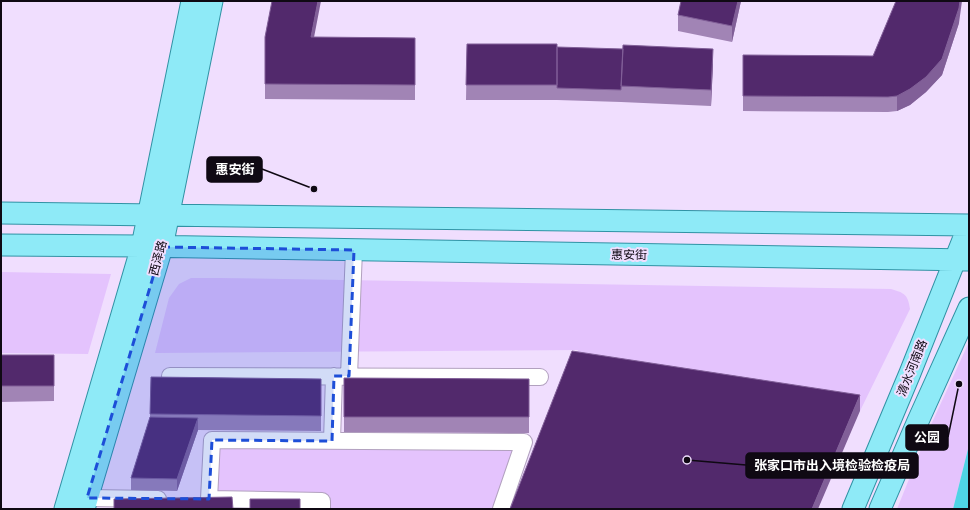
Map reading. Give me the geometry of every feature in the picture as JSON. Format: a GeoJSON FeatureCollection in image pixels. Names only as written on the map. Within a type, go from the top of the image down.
{"type":"FeatureCollection","features":[{"type":"Feature","properties":{"kind":"main road","name":"西泽路"},"geometry":{"type":"LineString","coordinates":[[65,509],[142,246],[192,1]]}},
{"type":"Feature","properties":{"kind":"main road","name":"西泽路"},"geometry":{"type":"LineString","coordinates":[[86,504],[162,247],[212,1]]}},
{"type":"Feature","properties":{"kind":"main road"},"geometry":{"type":"LineString","coordinates":[[1,213],[969,225]]}},
{"type":"Feature","properties":{"kind":"main road","name":"清水河南路"},"geometry":{"type":"LineString","coordinates":[[853,509],[910,373],[962,261],[969,225]]}},
{"type":"Feature","properties":{"kind":"main road","name":"惠安街"},"geometry":{"type":"LineString","coordinates":[[1,245],[142,246],[962,261]]}},
{"type":"Feature","properties":{"kind":"main road"},"geometry":{"type":"LineString","coordinates":[[880,509],[969,308]]}},
{"type":"Feature","properties":{"kind":"street"},"geometry":{"type":"LineString","coordinates":[[332,441],[342,376],[354,250]]}},
{"type":"Feature","properties":{"kind":"street"},"geometry":{"type":"LineString","coordinates":[[170,376],[540,377]]}},
{"type":"Feature","properties":{"kind":"street"},"geometry":{"type":"LineString","coordinates":[[322,509],[322,502],[202,499],[212,440],[524,442],[502,509]]}},
{"type":"Feature","properties":{"kind":"street"},"geometry":{"type":"LineString","coordinates":[[86,504],[171,499]]}},
{"type":"Feature","properties":{"kind":"highlighted area"},"geometry":{"type":"Polygon","coordinates":[[[162,247],[354,250],[349,376],[334,376],[332,441],[212,440],[209,499],[87,498],[162,247]]]}},
{"type":"Feature","properties":{"kind":"shaded area"},"geometry":{"type":"Polygon","coordinates":[[[1,272],[111,274],[88,354],[1,353],[1,272]]]}},
{"type":"Feature","properties":{"kind":"shaded area"},"geometry":{"type":"Polygon","coordinates":[[[191,278],[891,289],[905,295],[910,309],[860,411],[572,367],[578,350],[155,353],[169,298],[179,284],[191,278]]]}},
{"type":"Feature","properties":{"kind":"shaded area"},"geometry":{"type":"Polygon","coordinates":[[[969,342],[969,445],[953,509],[897,509],[930,427],[969,342]]]}},
{"type":"Feature","properties":{"kind":"shaded area"},"geometry":{"type":"Polygon","coordinates":[[[219,446],[514,449],[494,509],[329,509],[330,496],[216,492],[219,446]]]}},
{"type":"Feature","properties":{"kind":"water"},"geometry":{"type":"Polygon","coordinates":[[[969,445],[969,509],[953,509],[969,445]]]}},
{"type":"Feature","properties":{"kind":"building"},"geometry":{"type":"Polygon","coordinates":[[[272,1],[318,1],[311,37],[415,38],[415,85],[265,84],[265,37],[272,1]]]}},
{"type":"Feature","properties":{"kind":"building"},"geometry":{"type":"Polygon","coordinates":[[[681,1],[738,1],[732,26],[678,15],[681,1]]]}},
{"type":"Feature","properties":{"kind":"building"},"geometry":{"type":"Polygon","coordinates":[[[896,1],[960,1],[942,59],[926,77],[910,89],[897,96],[888,97],[743,96],[743,55],[873,56],[896,1]]]}},
{"type":"Feature","properties":{"kind":"building"},"geometry":{"type":"Polygon","coordinates":[[[467,44],[557,44],[557,85],[466,85],[467,44]]]}},
{"type":"Feature","properties":{"kind":"building"},"geometry":{"type":"Polygon","coordinates":[[[623,45],[713,49],[711,90],[621,86],[623,45]]]}},
{"type":"Feature","properties":{"kind":"building"},"geometry":{"type":"Polygon","coordinates":[[[557,47],[623,49],[621,90],[557,88],[557,47]]]}},
{"type":"Feature","properties":{"kind":"building"},"geometry":{"type":"Polygon","coordinates":[[[572,351],[860,395],[812,509],[510,509],[572,351]]]}},
{"type":"Feature","properties":{"kind":"building"},"geometry":{"type":"Polygon","coordinates":[[[1,355],[54,355],[54,386],[1,386],[1,355]]]}},
{"type":"Feature","properties":{"kind":"building"},"geometry":{"type":"Polygon","coordinates":[[[151,377],[321,379],[321,416],[150,414],[151,377]]]}},
{"type":"Feature","properties":{"kind":"building"},"geometry":{"type":"Polygon","coordinates":[[[344,378],[529,379],[529,417],[344,417],[344,378]]]}},
{"type":"Feature","properties":{"kind":"building"},"geometry":{"type":"Polygon","coordinates":[[[150,417],[198,418],[177,479],[131,478],[150,417]]]}},
{"type":"Feature","properties":{"kind":"building"},"geometry":{"type":"Polygon","coordinates":[[[232,497],[233,509],[114,509],[114,499],[232,497]]]}},
{"type":"Feature","properties":{"kind":"building"},"geometry":{"type":"Polygon","coordinates":[[[250,499],[300,499],[300,509],[250,509],[250,499]]]}},
{"type":"Feature","properties":{"kind":"place","name":"惠安街"},"geometry":{"type":"Point","coordinates":[314,189]}},
{"type":"Feature","properties":{"kind":"place","name":"公园"},"geometry":{"type":"Point","coordinates":[959,384]}},
{"type":"Feature","properties":{"kind":"place","name":"张家口市出入境检验检疫局"},"geometry":{"type":"Point","coordinates":[687,460]}}]}
